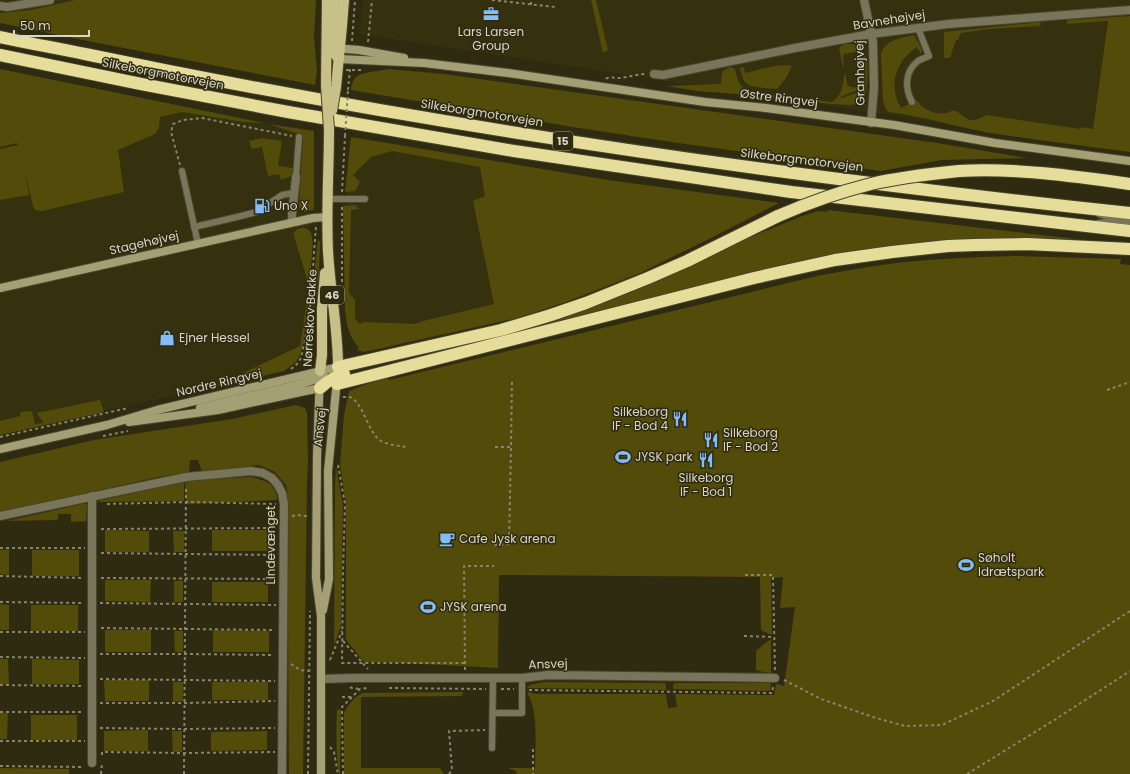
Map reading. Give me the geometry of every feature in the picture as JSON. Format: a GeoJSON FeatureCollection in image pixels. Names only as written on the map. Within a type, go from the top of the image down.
{"type":"FeatureCollection","features":[{"type":"Feature","properties":{"kind":"highway","name":"Silkeborgmotorvejen"},"geometry":{"type":"LineString","coordinates":[[0,37],[218,81],[406,115],[547,138],[712,163],[834,179],[1130,213]]}},
{"type":"Feature","properties":{"kind":"highway","name":"Silkeborgmotorvejen"},"geometry":{"type":"LineString","coordinates":[[0,55],[141,84],[280,110],[438,139],[514,151],[791,192],[1130,231]]}},
{"type":"Feature","properties":{"kind":"highway"},"geometry":{"type":"LineString","coordinates":[[320,379],[328,381],[338,375],[454,345],[586,303],[636,284],[687,261],[778,216],[815,201],[871,184],[914,176],[959,171],[990,170],[1028,171],[1058,174],[1130,184]]}},
{"type":"Feature","properties":{"kind":"highway"},"geometry":{"type":"LineString","coordinates":[[338,375],[383,373],[754,278],[835,260],[892,252],[961,246],[1027,244],[1130,249]]}},
{"type":"Feature","properties":{"kind":"main road","name":"Nørreskov Bakke"},"geometry":{"type":"LineString","coordinates":[[327,0],[333,50],[340,59],[331,86]]}},
{"type":"Feature","properties":{"kind":"main road"},"geometry":{"type":"LineString","coordinates":[[333,50],[334,0]]}},
{"type":"Feature","properties":{"kind":"main road","name":"Nørreskov Bakke"},"geometry":{"type":"LineString","coordinates":[[338,375],[338,351],[328,250],[329,131],[333,50],[344,0]]}},
{"type":"Feature","properties":{"kind":"main road","name":"Østre Ringvej"},"geometry":{"type":"LineString","coordinates":[[333,50],[380,53],[424,63]]}},
{"type":"Feature","properties":{"kind":"main road","name":"Østre Ringvej"},"geometry":{"type":"LineString","coordinates":[[340,59],[424,63],[705,102],[766,108],[894,125],[995,143],[1130,161]]}},
{"type":"Feature","properties":{"kind":"main road","name":"Stagehøjvej"},"geometry":{"type":"LineString","coordinates":[[0,288],[292,222],[316,217],[328,217]]}},
{"type":"Feature","properties":{"kind":"main road","name":"Nørreskov Bakke"},"geometry":{"type":"LineString","coordinates":[[320,379],[322,355],[322,309],[328,250]]}},
{"type":"Feature","properties":{"kind":"main road","name":"Nordre Ringvej"},"geometry":{"type":"LineString","coordinates":[[0,448],[107,425],[157,410],[338,375]]}},
{"type":"Feature","properties":{"kind":"main road","name":"Ansvej"},"geometry":{"type":"LineString","coordinates":[[322,616],[328,579],[328,471],[338,375]]}},
{"type":"Feature","properties":{"kind":"main road","name":"Nordre Ringvej"},"geometry":{"type":"LineString","coordinates":[[107,425],[218,410],[320,379]]}},
{"type":"Feature","properties":{"kind":"main road","name":"Ansvej"},"geometry":{"type":"LineString","coordinates":[[320,379],[317,457],[316,578],[322,616],[321,774]]}},
{"type":"Feature","properties":{"kind":"street"},"geometry":{"type":"LineString","coordinates":[[0,6],[7,7],[50,0]]}},
{"type":"Feature","properties":{"kind":"street","name":"Granhøjvej"},"geometry":{"type":"LineString","coordinates":[[864,0],[873,42],[874,81],[871,123]]}},
{"type":"Feature","properties":{"kind":"street","name":"Bavnehøjvej"},"geometry":{"type":"LineString","coordinates":[[654,74],[663,75],[871,34],[954,23],[1130,10]]}},
{"type":"Feature","properties":{"kind":"street"},"geometry":{"type":"LineString","coordinates":[[292,222],[296,177]]}},
{"type":"Feature","properties":{"kind":"street","name":"Lindevænget"},"geometry":{"type":"LineString","coordinates":[[0,516],[92,500],[186,477],[250,470],[263,473],[272,478],[282,493],[284,504],[282,774]]}},
{"type":"Feature","properties":{"kind":"street"},"geometry":{"type":"LineString","coordinates":[[91,765],[92,500]]}},
{"type":"Feature","properties":{"kind":"street","name":"Ansvej"},"geometry":{"type":"LineString","coordinates":[[322,679],[522,678],[548,675],[775,678]]}},
{"type":"Feature","properties":{"kind":"lane"},"geometry":{"type":"LineString","coordinates":[[912,102],[907,89],[908,76],[912,67],[918,61],[929,56],[918,28]]}},
{"type":"Feature","properties":{"kind":"lane"},"geometry":{"type":"LineString","coordinates":[[296,177],[299,138]]}},
{"type":"Feature","properties":{"kind":"lane"},"geometry":{"type":"LineString","coordinates":[[182,170],[198,244]]}},
{"type":"Feature","properties":{"kind":"lane"},"geometry":{"type":"LineString","coordinates":[[194,227],[260,211],[282,195],[294,193]]}},
{"type":"Feature","properties":{"kind":"lane"},"geometry":{"type":"LineString","coordinates":[[328,199],[365,199]]}},
{"type":"Feature","properties":{"kind":"lane"},"geometry":{"type":"LineString","coordinates":[[1082,208],[1130,224]]}},
{"type":"Feature","properties":{"kind":"lane"},"geometry":{"type":"LineString","coordinates":[[1079,225],[1130,219]]}},
{"type":"Feature","properties":{"kind":"lane"},"geometry":{"type":"LineString","coordinates":[[492,748],[493,677]]}},
{"type":"Feature","properties":{"kind":"lane"},"geometry":{"type":"LineString","coordinates":[[492,713],[522,713],[519,689],[522,678]]}},
{"type":"Feature","properties":{"kind":"path"},"geometry":{"type":"LineString","coordinates":[[368,42],[372,0]]}},
{"type":"Feature","properties":{"kind":"path"},"geometry":{"type":"LineString","coordinates":[[492,0],[555,8]]}},
{"type":"Feature","properties":{"kind":"path"},"geometry":{"type":"LineString","coordinates":[[530,5],[531,0]]}},
{"type":"Feature","properties":{"kind":"path"},"geometry":{"type":"LineString","coordinates":[[605,87],[607,78],[654,74]]}},
{"type":"Feature","properties":{"kind":"path"},"geometry":{"type":"LineString","coordinates":[[342,285],[342,198],[348,90]]}},
{"type":"Feature","properties":{"kind":"path"},"geometry":{"type":"LineString","coordinates":[[182,170],[171,132],[173,124],[183,120],[202,118],[299,138]]}},
{"type":"Feature","properties":{"kind":"path"},"geometry":{"type":"LineString","coordinates":[[288,372],[301,358],[306,340],[310,308],[316,217]]}},
{"type":"Feature","properties":{"kind":"path"},"geometry":{"type":"LineString","coordinates":[[494,545],[509,544],[512,380]]}},
{"type":"Feature","properties":{"kind":"path"},"geometry":{"type":"LineString","coordinates":[[1107,390],[1130,382]]}},
{"type":"Feature","properties":{"kind":"path"},"geometry":{"type":"LineString","coordinates":[[343,402],[344,397],[350,397],[354,401],[362,411],[372,431],[380,440],[395,446],[408,447]]}},
{"type":"Feature","properties":{"kind":"path"},"geometry":{"type":"LineString","coordinates":[[0,438],[130,408]]}},
{"type":"Feature","properties":{"kind":"path"},"geometry":{"type":"LineString","coordinates":[[98,437],[129,431]]}},
{"type":"Feature","properties":{"kind":"path"},"geometry":{"type":"LineString","coordinates":[[495,447],[511,447]]}},
{"type":"Feature","properties":{"kind":"path"},"geometry":{"type":"LineString","coordinates":[[338,463],[345,504],[342,663],[466,663],[464,566],[494,566]]}},
{"type":"Feature","properties":{"kind":"path"},"geometry":{"type":"LineString","coordinates":[[184,774],[186,477]]}},
{"type":"Feature","properties":{"kind":"path"},"geometry":{"type":"LineString","coordinates":[[92,500],[284,504]]}},
{"type":"Feature","properties":{"kind":"path"},"geometry":{"type":"LineString","coordinates":[[92,529],[186,528],[284,524],[297,515],[311,516]]}},
{"type":"Feature","properties":{"kind":"path"},"geometry":{"type":"LineString","coordinates":[[0,548],[186,554],[284,555]]}},
{"type":"Feature","properties":{"kind":"path"},"geometry":{"type":"LineString","coordinates":[[384,688],[772,693],[775,678],[774,575],[745,574]]}},
{"type":"Feature","properties":{"kind":"path"},"geometry":{"type":"LineString","coordinates":[[0,576],[283,579]]}},
{"type":"Feature","properties":{"kind":"path"},"geometry":{"type":"LineString","coordinates":[[0,602],[283,605]]}},
{"type":"Feature","properties":{"kind":"path"},"geometry":{"type":"LineString","coordinates":[[775,678],[786,680],[821,698],[890,722],[905,726],[942,725],[993,701],[1130,611]]}},
{"type":"Feature","properties":{"kind":"path"},"geometry":{"type":"LineString","coordinates":[[0,632],[185,629],[283,630]]}},
{"type":"Feature","properties":{"kind":"path"},"geometry":{"type":"LineString","coordinates":[[322,679],[343,629]]}},
{"type":"Feature","properties":{"kind":"path"},"geometry":{"type":"LineString","coordinates":[[744,636],[774,637]]}},
{"type":"Feature","properties":{"kind":"path"},"geometry":{"type":"LineString","coordinates":[[343,640],[375,678]]}},
{"type":"Feature","properties":{"kind":"path"},"geometry":{"type":"LineString","coordinates":[[0,657],[185,654],[283,659],[300,670],[310,671]]}},
{"type":"Feature","properties":{"kind":"path"},"geometry":{"type":"LineString","coordinates":[[967,774],[1050,723],[1130,671]]}},
{"type":"Feature","properties":{"kind":"path"},"geometry":{"type":"LineString","coordinates":[[0,685],[184,679],[283,681]]}},
{"type":"Feature","properties":{"kind":"path"},"geometry":{"type":"LineString","coordinates":[[343,774],[342,707],[360,689],[369,688]]}},
{"type":"Feature","properties":{"kind":"path"},"geometry":{"type":"LineString","coordinates":[[342,697],[352,697]]}},
{"type":"Feature","properties":{"kind":"path"},"geometry":{"type":"LineString","coordinates":[[92,703],[282,701]]}},
{"type":"Feature","properties":{"kind":"path"},"geometry":{"type":"LineString","coordinates":[[0,712],[92,712]]}},
{"type":"Feature","properties":{"kind":"path"},"geometry":{"type":"LineString","coordinates":[[92,728],[282,728]]}},
{"type":"Feature","properties":{"kind":"path"},"geometry":{"type":"LineString","coordinates":[[450,774],[452,770],[449,731],[492,730]]}},
{"type":"Feature","properties":{"kind":"path"},"geometry":{"type":"LineString","coordinates":[[321,733],[334,752],[338,774]]}},
{"type":"Feature","properties":{"kind":"path"},"geometry":{"type":"LineString","coordinates":[[0,742],[92,741]]}},
{"type":"Feature","properties":{"kind":"path"},"geometry":{"type":"LineString","coordinates":[[533,749],[534,774]]}},
{"type":"Feature","properties":{"kind":"path"},"geometry":{"type":"LineString","coordinates":[[101,774],[102,752],[282,752]]}},
{"type":"Feature","properties":{"kind":"path"},"geometry":{"type":"LineString","coordinates":[[0,766],[91,765]]}},
{"type":"Feature","properties":{"kind":"shaded area"},"geometry":{"type":"Polygon","coordinates":[[[0,0],[102,0],[0,18],[0,0]]]}},
{"type":"Feature","properties":{"kind":"shaded area"},"geometry":{"type":"Polygon","coordinates":[[[75,0],[316,0],[314,38],[317,71],[315,85],[0,23],[0,13],[31,10],[75,0]]]}},
{"type":"Feature","properties":{"kind":"shaded area"},"geometry":{"type":"Polygon","coordinates":[[[363,0],[1130,0],[1130,152],[360,34],[363,0]]]}},
{"type":"Feature","properties":{"kind":"shaded area"},"geometry":{"type":"Polygon","coordinates":[[[591,0],[596,0],[608,50],[603,53],[591,0]]]}},
{"type":"Feature","properties":{"kind":"shaded area"},"geometry":{"type":"Polygon","coordinates":[[[1130,16],[1130,152],[990,133],[914,116],[888,112],[885,107],[883,101],[881,54],[883,49],[894,40],[914,35],[922,49],[921,54],[917,47],[909,53],[903,60],[896,74],[895,91],[901,108],[916,100],[926,109],[933,112],[946,113],[954,111],[971,120],[978,119],[986,115],[1081,129],[1081,127],[1093,129],[1108,21],[1067,24],[1067,21],[1130,16]]]}},
{"type":"Feature","properties":{"kind":"shaded area"},"geometry":{"type":"Polygon","coordinates":[[[1041,23],[1040,26],[989,29],[961,33],[958,40],[956,40],[950,58],[944,58],[944,32],[1041,23]]]}},
{"type":"Feature","properties":{"kind":"shaded area"},"geometry":{"type":"Polygon","coordinates":[[[844,44],[854,44],[860,48],[863,53],[861,51],[844,54],[843,67],[839,48],[844,44]]]}},
{"type":"Feature","properties":{"kind":"shaded area"},"geometry":{"type":"Polygon","coordinates":[[[864,53],[868,72],[865,98],[859,103],[852,105],[697,91],[666,86],[721,84],[723,72],[730,67],[735,69],[740,85],[755,93],[832,102],[840,93],[844,75],[846,74],[847,85],[859,88],[858,90],[840,97],[842,98],[856,93],[865,86],[864,53]]]}},
{"type":"Feature","properties":{"kind":"shaded area"},"geometry":{"type":"Polygon","coordinates":[[[742,66],[745,73],[775,66],[792,66],[786,78],[777,89],[755,87],[747,84],[740,69],[742,66]]]}},
{"type":"Feature","properties":{"kind":"shaded area"},"geometry":{"type":"Polygon","coordinates":[[[0,69],[265,123],[243,122],[182,112],[160,117],[159,128],[155,134],[118,150],[124,192],[42,211],[35,210],[25,172],[29,195],[0,200],[0,149],[18,145],[17,143],[0,147],[0,69]]]}},
{"type":"Feature","properties":{"kind":"shaded area"},"geometry":{"type":"Polygon","coordinates":[[[389,69],[444,74],[937,143],[1027,158],[942,160],[881,171],[579,128],[351,90],[353,81],[358,76],[389,69]]]}},
{"type":"Feature","properties":{"kind":"shaded area"},"geometry":{"type":"Polygon","coordinates":[[[0,70],[311,133],[308,273],[301,349],[239,381],[0,434],[0,70]]]}},
{"type":"Feature","properties":{"kind":"shaded area"},"geometry":{"type":"Polygon","coordinates":[[[269,124],[314,131],[313,210],[305,212],[300,209],[299,206],[303,138],[301,135],[269,124]]]}},
{"type":"Feature","properties":{"kind":"shaded area"},"geometry":{"type":"Polygon","coordinates":[[[351,137],[608,180],[621,276],[365,349],[345,293],[348,151],[351,137]]]}},
{"type":"Feature","properties":{"kind":"shaded area"},"geometry":{"type":"Polygon","coordinates":[[[351,137],[608,180],[779,203],[640,273],[566,302],[517,318],[364,352],[357,350],[359,348],[347,326],[345,310],[343,206],[355,205],[359,209],[351,210],[349,293],[355,300],[355,319],[360,324],[363,322],[415,324],[494,304],[473,201],[485,196],[480,167],[392,151],[371,157],[353,175],[360,182],[355,191],[345,192],[351,137]]]}},
{"type":"Feature","properties":{"kind":"shaded area"},"geometry":{"type":"Polygon","coordinates":[[[262,138],[282,141],[278,166],[293,168],[292,176],[281,180],[279,174],[268,176],[262,147],[252,149],[249,141],[262,138]]]}},
{"type":"Feature","properties":{"kind":"shaded area"},"geometry":{"type":"Polygon","coordinates":[[[828,210],[1076,239],[978,239],[911,247],[516,336],[515,332],[605,300],[719,250],[802,216],[818,211],[827,212],[828,210]]]}},
{"type":"Feature","properties":{"kind":"shaded area"},"geometry":{"type":"Polygon","coordinates":[[[303,228],[309,230],[311,233],[312,250],[310,284],[303,345],[300,355],[296,362],[284,371],[215,387],[300,346],[309,285],[293,233],[298,229],[303,228]]]}},
{"type":"Feature","properties":{"kind":"shaded area"},"geometry":{"type":"Polygon","coordinates":[[[318,239],[320,242],[319,276],[313,310],[315,267],[318,239]]]}},
{"type":"Feature","properties":{"kind":"shaded area"},"geometry":{"type":"Polygon","coordinates":[[[1015,256],[1121,259],[1120,264],[1130,265],[1130,774],[517,774],[516,771],[508,768],[535,768],[535,719],[531,700],[527,693],[529,692],[536,694],[666,694],[668,708],[677,707],[675,694],[774,695],[776,684],[784,686],[795,607],[780,608],[783,577],[771,578],[772,635],[761,630],[760,577],[499,575],[498,668],[364,662],[347,641],[346,503],[340,465],[344,415],[349,391],[388,376],[389,380],[817,276],[873,266],[914,261],[1015,256]]]}},
{"type":"Feature","properties":{"kind":"shaded area"},"geometry":{"type":"Polygon","coordinates":[[[100,400],[104,412],[0,435],[0,421],[20,416],[21,412],[32,411],[35,424],[44,423],[37,413],[100,400]]]}},
{"type":"Feature","properties":{"kind":"shaded area"},"geometry":{"type":"Polygon","coordinates":[[[296,405],[305,408],[307,413],[308,461],[303,774],[289,774],[287,490],[286,485],[275,472],[259,465],[202,472],[198,460],[190,460],[189,472],[163,476],[0,512],[0,462],[94,440],[232,419],[296,405]]]}},
{"type":"Feature","properties":{"kind":"shaded area"},"geometry":{"type":"Polygon","coordinates":[[[336,466],[343,506],[341,626],[334,646],[335,483],[336,466]]]}},
{"type":"Feature","properties":{"kind":"shaded area"},"geometry":{"type":"Polygon","coordinates":[[[251,477],[266,481],[272,486],[275,490],[277,500],[186,504],[185,480],[251,477]]]}},
{"type":"Feature","properties":{"kind":"shaded area"},"geometry":{"type":"Polygon","coordinates":[[[184,482],[184,501],[98,502],[101,500],[184,482]]]}},
{"type":"Feature","properties":{"kind":"shaded area"},"geometry":{"type":"Polygon","coordinates":[[[86,504],[87,506],[86,521],[71,522],[71,514],[58,514],[58,520],[7,521],[86,504]]]}},
{"type":"Feature","properties":{"kind":"shaded area"},"geometry":{"type":"Polygon","coordinates":[[[105,530],[149,531],[149,552],[105,552],[105,530]]]}},
{"type":"Feature","properties":{"kind":"shaded area"},"geometry":{"type":"Polygon","coordinates":[[[212,530],[268,530],[268,551],[212,551],[212,530]]]}},
{"type":"Feature","properties":{"kind":"shaded area"},"geometry":{"type":"Polygon","coordinates":[[[173,531],[184,531],[184,552],[174,552],[173,531]]]}},
{"type":"Feature","properties":{"kind":"shaded area"},"geometry":{"type":"Polygon","coordinates":[[[9,549],[9,575],[0,574],[0,550],[9,549]]]}},
{"type":"Feature","properties":{"kind":"shaded area"},"geometry":{"type":"Polygon","coordinates":[[[32,550],[79,550],[79,576],[32,576],[32,550]]]}},
{"type":"Feature","properties":{"kind":"shaded area"},"geometry":{"type":"Polygon","coordinates":[[[105,580],[151,580],[150,602],[105,601],[105,580]]]}},
{"type":"Feature","properties":{"kind":"shaded area"},"geometry":{"type":"Polygon","coordinates":[[[174,581],[183,581],[183,602],[174,602],[174,581]]]}},
{"type":"Feature","properties":{"kind":"shaded area"},"geometry":{"type":"Polygon","coordinates":[[[212,582],[268,582],[268,602],[212,602],[212,582]]]}},
{"type":"Feature","properties":{"kind":"shaded area"},"geometry":{"type":"Polygon","coordinates":[[[0,604],[9,605],[9,630],[0,630],[0,604]]]}},
{"type":"Feature","properties":{"kind":"shaded area"},"geometry":{"type":"Polygon","coordinates":[[[31,605],[78,605],[78,631],[31,631],[31,605]]]}},
{"type":"Feature","properties":{"kind":"shaded area"},"geometry":{"type":"Polygon","coordinates":[[[105,630],[151,630],[151,652],[105,652],[105,630]]]}},
{"type":"Feature","properties":{"kind":"shaded area"},"geometry":{"type":"Polygon","coordinates":[[[213,630],[269,631],[269,652],[213,652],[213,630]]]}},
{"type":"Feature","properties":{"kind":"shaded area"},"geometry":{"type":"Polygon","coordinates":[[[174,631],[183,631],[183,652],[175,652],[174,631]]]}},
{"type":"Feature","properties":{"kind":"shaded area"},"geometry":{"type":"Polygon","coordinates":[[[771,640],[771,674],[756,670],[756,651],[771,640]]]}},
{"type":"Feature","properties":{"kind":"shaded area"},"geometry":{"type":"Polygon","coordinates":[[[0,659],[8,659],[9,684],[0,684],[0,659]]]}},
{"type":"Feature","properties":{"kind":"shaded area"},"geometry":{"type":"Polygon","coordinates":[[[32,659],[79,660],[79,684],[32,684],[32,659]]]}},
{"type":"Feature","properties":{"kind":"shaded area"},"geometry":{"type":"Polygon","coordinates":[[[104,680],[149,680],[149,701],[105,701],[104,680]]]}},
{"type":"Feature","properties":{"kind":"shaded area"},"geometry":{"type":"Polygon","coordinates":[[[173,682],[183,682],[183,701],[173,702],[173,682]]]}},
{"type":"Feature","properties":{"kind":"shaded area"},"geometry":{"type":"Polygon","coordinates":[[[212,682],[268,682],[268,700],[212,700],[212,682]]]}},
{"type":"Feature","properties":{"kind":"shaded area"},"geometry":{"type":"Polygon","coordinates":[[[543,682],[664,683],[666,684],[666,690],[527,688],[530,685],[543,682]]]}},
{"type":"Feature","properties":{"kind":"shaded area"},"geometry":{"type":"Polygon","coordinates":[[[675,683],[771,683],[770,691],[673,689],[673,685],[675,683]]]}},
{"type":"Feature","properties":{"kind":"shaded area"},"geometry":{"type":"Polygon","coordinates":[[[463,692],[462,696],[361,697],[361,768],[440,768],[444,774],[344,774],[344,713],[357,696],[363,693],[463,692]]]}},
{"type":"Feature","properties":{"kind":"shaded area"},"geometry":{"type":"Polygon","coordinates":[[[341,709],[339,774],[336,734],[337,710],[341,709]]]}},
{"type":"Feature","properties":{"kind":"shaded area"},"geometry":{"type":"Polygon","coordinates":[[[0,713],[8,713],[7,739],[0,739],[0,713]]]}},
{"type":"Feature","properties":{"kind":"shaded area"},"geometry":{"type":"Polygon","coordinates":[[[31,715],[77,715],[77,740],[31,740],[31,715]]]}},
{"type":"Feature","properties":{"kind":"shaded area"},"geometry":{"type":"Polygon","coordinates":[[[148,730],[148,751],[104,751],[104,731],[148,730]]]}},
{"type":"Feature","properties":{"kind":"shaded area"},"geometry":{"type":"Polygon","coordinates":[[[172,731],[182,731],[182,752],[173,752],[172,731]]]}},
{"type":"Feature","properties":{"kind":"shaded area"},"geometry":{"type":"Polygon","coordinates":[[[267,731],[267,750],[211,751],[211,732],[267,731]]]}},
{"type":"Feature","properties":{"kind":"shaded area"},"geometry":{"type":"Polygon","coordinates":[[[0,768],[69,769],[69,774],[0,774],[0,768]]]}},
{"type":"Feature","properties":{"kind":"place","name":"Lars Larsen Group"},"geometry":{"type":"Point","coordinates":[491,14]}},
{"type":"Feature","properties":{"kind":"place","name":"Uno X"},"geometry":{"type":"Point","coordinates":[262,206]}},
{"type":"Feature","properties":{"kind":"place","name":"Ejner Hessel"},"geometry":{"type":"Point","coordinates":[167,338]}},
{"type":"Feature","properties":{"kind":"place","name":"Silkeborg IF - Bod 4"},"geometry":{"type":"Point","coordinates":[680,419]}},
{"type":"Feature","properties":{"kind":"place","name":"Silkeborg IF - Bod 2"},"geometry":{"type":"Point","coordinates":[711,440]}},
{"type":"Feature","properties":{"kind":"place","name":"JYSK park"},"geometry":{"type":"Point","coordinates":[623,457]}},
{"type":"Feature","properties":{"kind":"place","name":"Silkeborg IF - Bod 1"},"geometry":{"type":"Point","coordinates":[706,460]}},
{"type":"Feature","properties":{"kind":"place","name":"Cafe Jysk arena"},"geometry":{"type":"Point","coordinates":[447,539]}},
{"type":"Feature","properties":{"kind":"place","name":"Søholt Idrætspark"},"geometry":{"type":"Point","coordinates":[966,565]}},
{"type":"Feature","properties":{"kind":"place","name":"JYSK arena"},"geometry":{"type":"Point","coordinates":[428,607]}}]}
